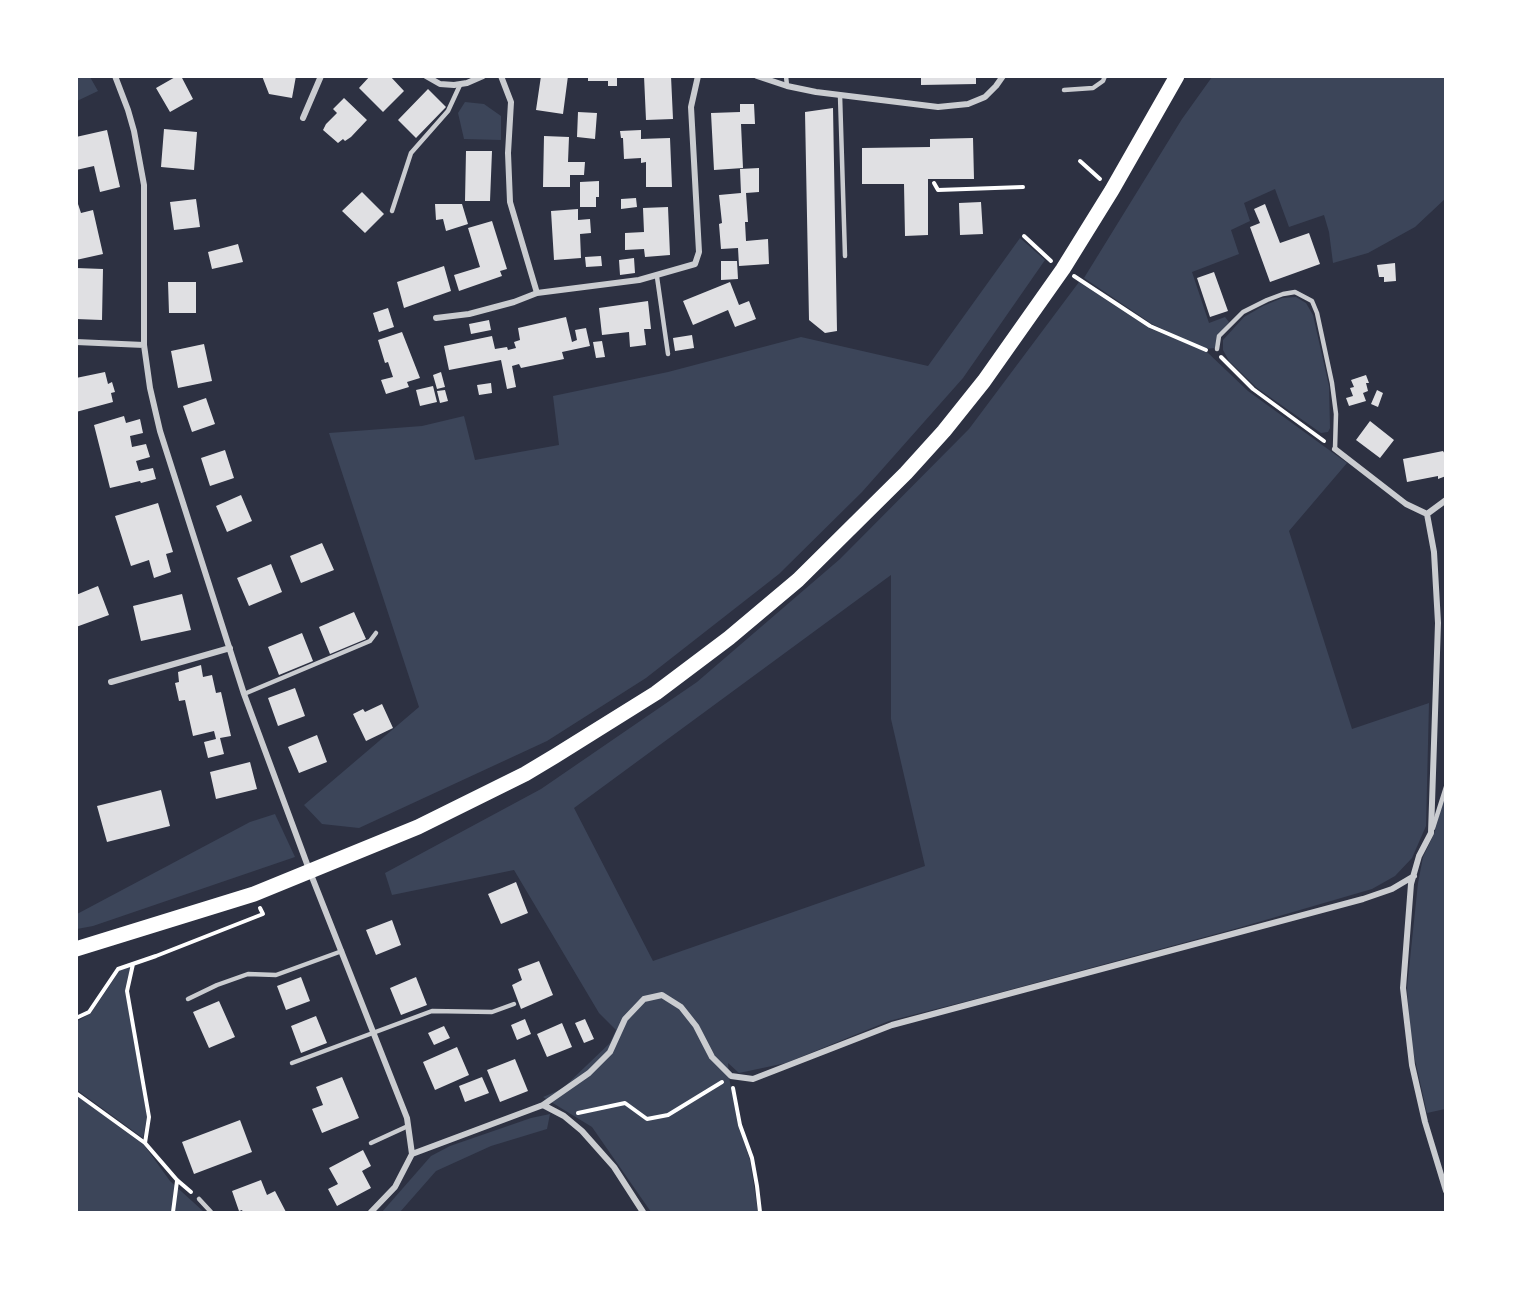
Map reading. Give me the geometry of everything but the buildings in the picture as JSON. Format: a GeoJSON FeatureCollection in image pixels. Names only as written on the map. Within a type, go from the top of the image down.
{"type":"FeatureCollection","features":[{"type":"Feature","properties":{"kind":"main road"},"geometry":{"type":"LineString","coordinates":[[76,949],[254,894],[418,827],[525,774],[656,693],[729,638],[798,580],[906,473],[944,431],[984,381],[1063,269],[1112,190],[1177,76]]}},
{"type":"Feature","properties":{"kind":"street"},"geometry":{"type":"LineString","coordinates":[[115,76],[134,131],[144,185],[144,345],[150,388],[160,431],[244,694],[408,1125],[412,1154],[395,1187],[371,1212]]}},
{"type":"Feature","properties":{"kind":"street"},"geometry":{"type":"LineString","coordinates":[[303,118],[321,76]]}},
{"type":"Feature","properties":{"kind":"street"},"geometry":{"type":"LineString","coordinates":[[426,76],[444,85],[460,85],[483,76]]}},
{"type":"Feature","properties":{"kind":"street"},"geometry":{"type":"LineString","coordinates":[[501,76],[511,102],[508,153],[510,202],[537,293]]}},
{"type":"Feature","properties":{"kind":"street"},"geometry":{"type":"LineString","coordinates":[[436,318],[469,314],[514,303],[537,293],[657,277],[695,264],[699,252],[691,107],[698,76]]}},
{"type":"Feature","properties":{"kind":"street"},"geometry":{"type":"LineString","coordinates":[[757,76],[787,86],[938,107],[968,104],[985,97],[1003,76]]}},
{"type":"Feature","properties":{"kind":"street"},"geometry":{"type":"LineString","coordinates":[[76,342],[144,345]]}},
{"type":"Feature","properties":{"kind":"street"},"geometry":{"type":"LineString","coordinates":[[1335,448],[1406,504],[1427,514]]}},
{"type":"Feature","properties":{"kind":"street"},"geometry":{"type":"LineString","coordinates":[[1427,514],[1446,500]]}},
{"type":"Feature","properties":{"kind":"street"},"geometry":{"type":"LineString","coordinates":[[1427,514],[1434,552],[1438,623],[1431,833],[1419,856],[1411,884],[1403,988],[1412,1065],[1425,1122],[1446,1191]]}},
{"type":"Feature","properties":{"kind":"street"},"geometry":{"type":"LineString","coordinates":[[111,682],[230,648]]}},
{"type":"Feature","properties":{"kind":"street"},"geometry":{"type":"LineString","coordinates":[[412,1154],[543,1105],[589,1073],[610,1052],[624,1019],[644,999],[662,995],[681,1007],[696,1026],[712,1057],[731,1076],[753,1079],[892,1025],[1363,899],[1392,890],[1414,876]]}},
{"type":"Feature","properties":{"kind":"street"},"geometry":{"type":"LineString","coordinates":[[543,1105],[564,1116],[582,1131],[614,1167],[643,1212]]}},
{"type":"Feature","properties":{"kind":"lane"},"geometry":{"type":"LineString","coordinates":[[786,76],[787,86]]}},
{"type":"Feature","properties":{"kind":"lane"},"geometry":{"type":"LineString","coordinates":[[1064,90],[1093,88],[1103,81],[1105,76]]}},
{"type":"Feature","properties":{"kind":"lane"},"geometry":{"type":"LineString","coordinates":[[392,210],[411,153],[448,111],[460,85]]}},
{"type":"Feature","properties":{"kind":"lane"},"geometry":{"type":"LineString","coordinates":[[840,95],[845,256]]}},
{"type":"Feature","properties":{"kind":"lane"},"geometry":{"type":"LineString","coordinates":[[657,277],[668,354]]}},
{"type":"Feature","properties":{"kind":"lane"},"geometry":{"type":"LineString","coordinates":[[1216,349],[1219,336],[1243,312],[1267,300],[1295,292],[1312,302],[1320,325],[1332,382],[1336,414],[1335,448]]}},
{"type":"Feature","properties":{"kind":"lane"},"geometry":{"type":"LineString","coordinates":[[244,694],[370,641],[376,633]]}},
{"type":"Feature","properties":{"kind":"lane"},"geometry":{"type":"LineString","coordinates":[[1431,833],[1446,787]]}},
{"type":"Feature","properties":{"kind":"lane"},"geometry":{"type":"LineString","coordinates":[[188,999],[248,974],[276,975],[342,951]]}},
{"type":"Feature","properties":{"kind":"lane"},"geometry":{"type":"LineString","coordinates":[[292,1063],[432,1011],[492,1012],[514,1004]]}},
{"type":"Feature","properties":{"kind":"lane"},"geometry":{"type":"LineString","coordinates":[[371,1143],[408,1125]]}},
{"type":"Feature","properties":{"kind":"lane"},"geometry":{"type":"LineString","coordinates":[[199,1199],[211,1212]]}},
{"type":"Feature","properties":{"kind":"path"},"geometry":{"type":"LineString","coordinates":[[1080,161],[1112,190]]}},
{"type":"Feature","properties":{"kind":"path"},"geometry":{"type":"LineString","coordinates":[[934,183],[938,190],[1023,187]]}},
{"type":"Feature","properties":{"kind":"path"},"geometry":{"type":"LineString","coordinates":[[1024,236],[1045,257],[1150,326],[1205,350],[1216,349],[1223,360],[1252,388],[1335,448]]}},
{"type":"Feature","properties":{"kind":"path"},"geometry":{"type":"LineString","coordinates":[[76,1018],[88,1012],[118,969],[263,914],[254,894]]}},
{"type":"Feature","properties":{"kind":"path"},"geometry":{"type":"LineString","coordinates":[[133,963],[128,990],[149,1118],[145,1143]]}},
{"type":"Feature","properties":{"kind":"path"},"geometry":{"type":"LineString","coordinates":[[564,1116],[625,1103],[647,1119],[668,1115],[731,1076],[740,1125],[753,1167],[760,1212]]}},
{"type":"Feature","properties":{"kind":"path"},"geometry":{"type":"LineString","coordinates":[[76,1093],[145,1143],[177,1180],[199,1199]]}},
{"type":"Feature","properties":{"kind":"path"},"geometry":{"type":"LineString","coordinates":[[173,1212],[177,1180]]}},
{"type":"Feature","properties":{"kind":"shaded area"},"geometry":{"type":"Polygon","coordinates":[[[76,77],[90,77],[98,91],[77,101],[76,77]]]}},
{"type":"Feature","properties":{"kind":"shaded area"},"geometry":{"type":"Polygon","coordinates":[[[1212,77],[1445,77],[1446,198],[1415,227],[1368,253],[1333,263],[1324,215],[1289,227],[1275,189],[1244,203],[1250,221],[1231,230],[1239,254],[1192,272],[1209,323],[1225,317],[1229,322],[1218,336],[1215,348],[1205,349],[1152,324],[1084,278],[1182,119],[1212,77]]]}},
{"type":"Feature","properties":{"kind":"shaded area"},"geometry":{"type":"Polygon","coordinates":[[[465,102],[484,104],[501,116],[501,140],[464,139],[458,113],[465,102]]]}},
{"type":"Feature","properties":{"kind":"shaded area"},"geometry":{"type":"Polygon","coordinates":[[[1020,238],[1045,260],[963,378],[862,492],[779,574],[646,678],[547,741],[359,828],[322,824],[304,805],[419,707],[329,433],[422,426],[464,416],[475,460],[559,445],[553,396],[668,372],[801,337],[928,366],[1020,238]]]}},
{"type":"Feature","properties":{"kind":"shaded area"},"geometry":{"type":"Polygon","coordinates":[[[1079,282],[1149,328],[1207,352],[1248,391],[1347,463],[1289,531],[1352,729],[1429,703],[1426,826],[1412,858],[1395,876],[1372,889],[1238,928],[889,1021],[786,1063],[739,1073],[728,1063],[738,1125],[750,1160],[758,1212],[651,1212],[592,1127],[543,1097],[562,1089],[610,1043],[616,1030],[599,1013],[514,870],[392,895],[385,873],[541,789],[697,682],[840,559],[969,429],[1079,282]],[[891,575],[574,808],[653,961],[925,866],[891,719],[891,575]]]}},
{"type":"Feature","properties":{"kind":"shaded area"},"geometry":{"type":"Polygon","coordinates":[[[1296,297],[1306,303],[1313,315],[1329,386],[1330,428],[1328,432],[1321,433],[1257,388],[1229,361],[1223,350],[1223,340],[1244,317],[1282,298],[1296,297]]]}},
{"type":"Feature","properties":{"kind":"shaded area"},"geometry":{"type":"Polygon","coordinates":[[[1445,794],[1445,1109],[1427,1113],[1411,1042],[1407,988],[1418,883],[1423,857],[1434,834],[1445,794]]]}},
{"type":"Feature","properties":{"kind":"shaded area"},"geometry":{"type":"Polygon","coordinates":[[[275,814],[295,857],[93,926],[77,929],[77,914],[250,822],[275,814]]]}},
{"type":"Feature","properties":{"kind":"shaded area"},"geometry":{"type":"Polygon","coordinates":[[[131,965],[125,990],[147,1117],[143,1138],[77,1090],[76,1022],[91,1013],[120,970],[131,965]]]}},
{"type":"Feature","properties":{"kind":"shaded area"},"geometry":{"type":"Polygon","coordinates":[[[76,1095],[144,1145],[170,1181],[204,1212],[77,1212],[76,1095]]]}},
{"type":"Feature","properties":{"kind":"shaded area"},"geometry":{"type":"Polygon","coordinates":[[[550,1114],[547,1129],[491,1146],[436,1171],[400,1212],[382,1212],[431,1156],[450,1146],[531,1118],[550,1114]]]}}]}
